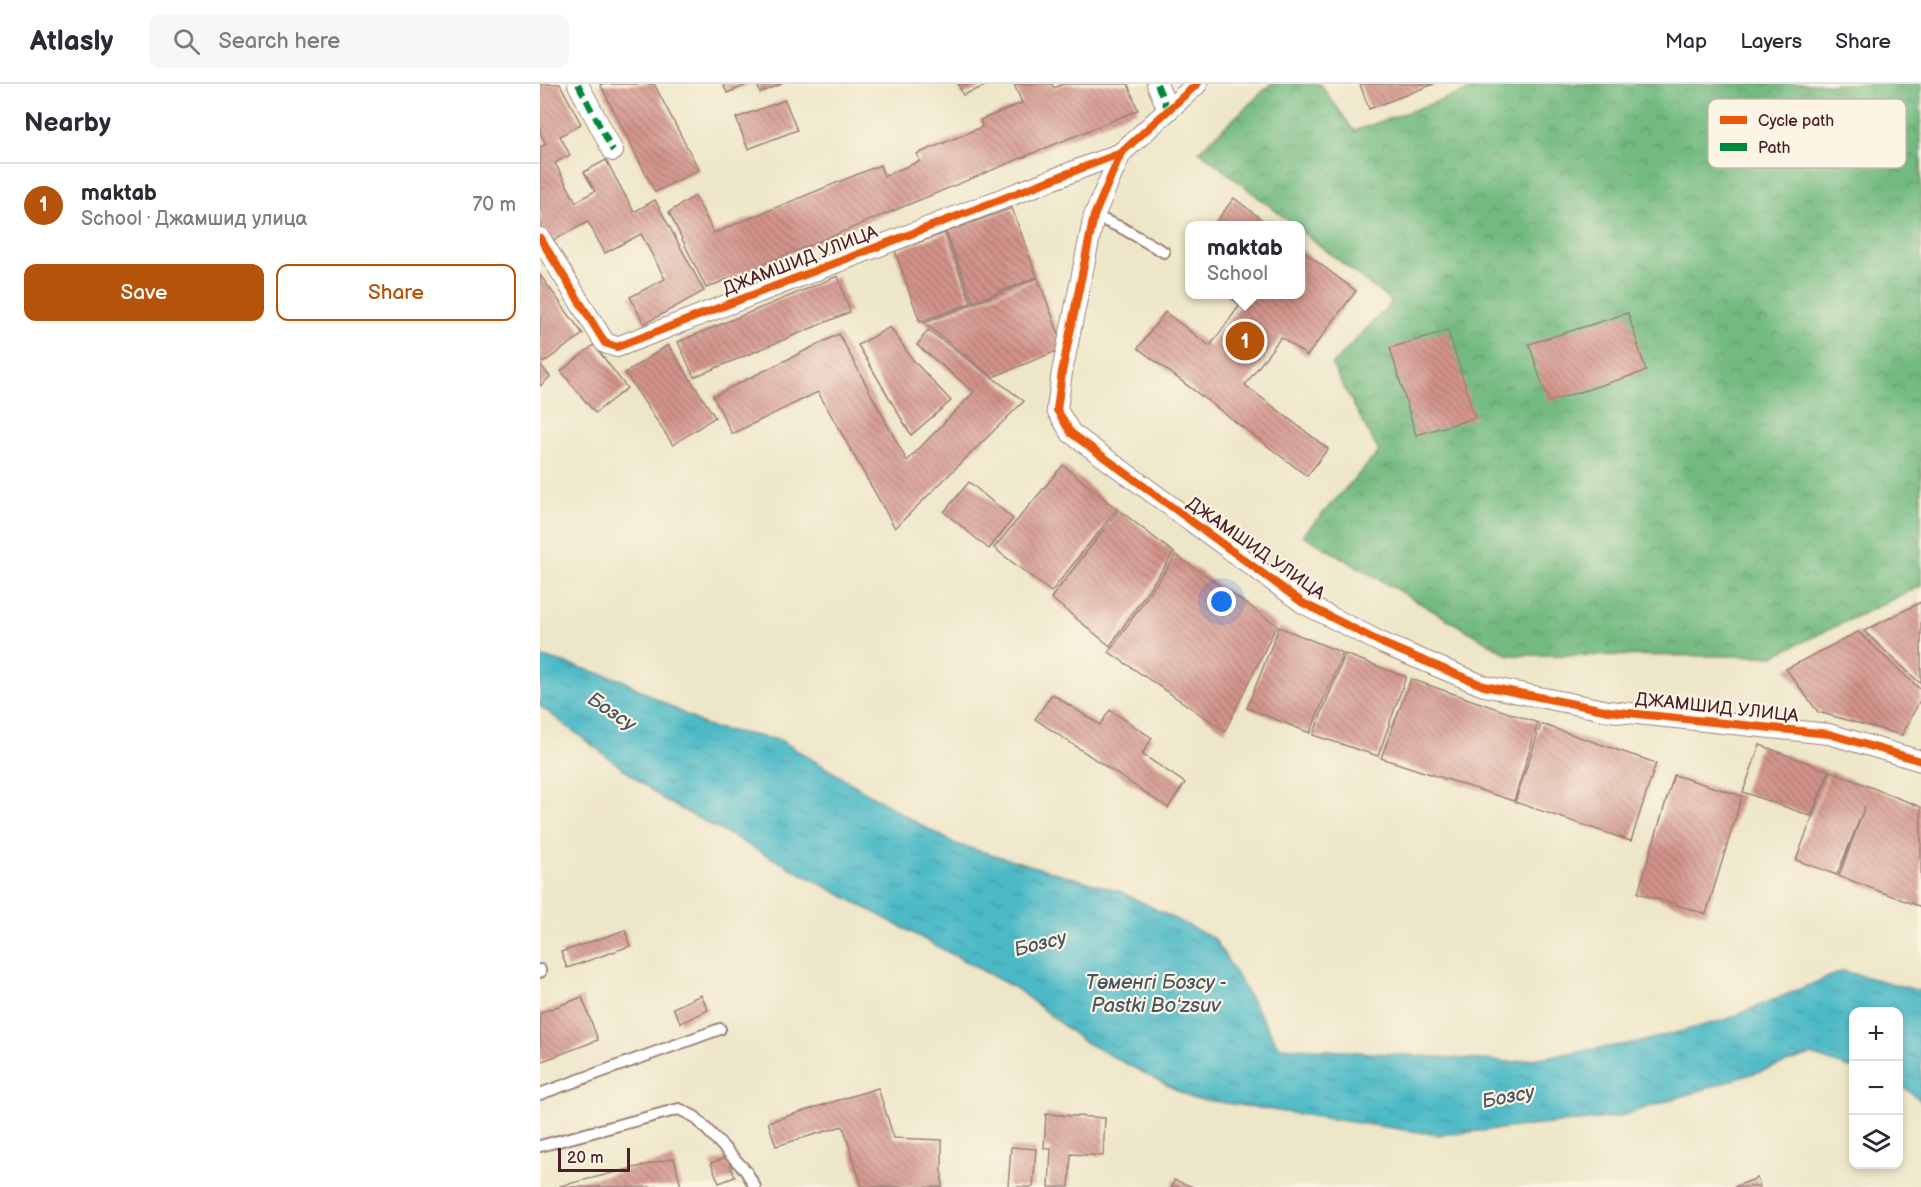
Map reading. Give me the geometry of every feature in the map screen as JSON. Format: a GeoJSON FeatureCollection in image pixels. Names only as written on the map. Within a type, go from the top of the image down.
{"type":"FeatureCollection","features":[{"type":"Feature","properties":{"kind":"street"},"geometry":{"type":"LineString","coordinates":[[578,84],[613,151]]}},
{"type":"Feature","properties":{"kind":"street"},"geometry":{"type":"LineString","coordinates":[[1157,84],[1168,110]]}},
{"type":"Feature","properties":{"kind":"street","name":"ДЖАМШИД УЛИЦА"},"geometry":{"type":"LineString","coordinates":[[540,238],[605,343],[617,347],[1121,153],[1197,84]]}},
{"type":"Feature","properties":{"kind":"street","name":"ДЖАМШИД УЛИЦА"},"geometry":{"type":"LineString","coordinates":[[1121,153],[1094,216],[1062,372],[1057,410],[1071,433],[1303,603],[1384,644],[1484,686],[1609,711],[1829,734],[1921,761]]}},
{"type":"Feature","properties":{"kind":"lane"},"geometry":{"type":"LineString","coordinates":[[1094,216],[1122,228],[1164,252]]}},
{"type":"Feature","properties":{"kind":"lane"},"geometry":{"type":"LineString","coordinates":[[540,1094],[720,1029]]}},
{"type":"Feature","properties":{"kind":"lane"},"geometry":{"type":"LineString","coordinates":[[540,1146],[679,1109],[695,1117],[746,1172],[755,1187]]}},
{"type":"Feature","properties":{"kind":"green space"},"geometry":{"type":"Polygon","coordinates":[[[1271,84],[1320,84],[1354,131],[1487,84],[1921,84],[1921,586],[1773,656],[1509,655],[1303,535],[1379,452],[1332,365],[1392,302],[1305,234],[1305,221],[1289,221],[1199,151],[1271,84]]]}},
{"type":"Feature","properties":{"kind":"water","name":"Төменгі Бозсу - Pastki Boʻzsuv"},"geometry":{"type":"Polygon","coordinates":[[[540,656],[622,680],[708,727],[780,740],[915,822],[956,844],[1119,891],[1215,939],[1279,1047],[1513,1062],[1640,1042],[1725,1020],[1843,971],[1921,991],[1921,1100],[1903,1087],[1903,1007],[1849,1007],[1849,1068],[1811,1055],[1617,1117],[1439,1135],[1192,1098],[1083,1041],[1017,989],[666,801],[540,706],[540,656]]]}},
{"type":"Feature","properties":{"kind":"building"},"geometry":{"type":"Polygon","coordinates":[[[540,84],[560,84],[581,124],[560,136],[570,155],[555,163],[576,202],[595,191],[584,172],[606,160],[634,212],[655,200],[704,291],[644,324],[630,297],[665,279],[641,234],[605,253],[588,222],[548,243],[540,227],[540,147],[546,144],[540,133],[540,84]]]}},
{"type":"Feature","properties":{"kind":"building"},"geometry":{"type":"Polygon","coordinates":[[[600,84],[654,84],[699,170],[655,192],[600,84]]]}},
{"type":"Feature","properties":{"kind":"building"},"geometry":{"type":"Polygon","coordinates":[[[723,84],[749,84],[727,93],[723,84]]]}},
{"type":"Feature","properties":{"kind":"building"},"geometry":{"type":"Polygon","coordinates":[[[757,84],[782,84],[760,93],[757,84]]]}},
{"type":"Feature","properties":{"kind":"building"},"geometry":{"type":"Polygon","coordinates":[[[958,84],[990,84],[963,95],[958,84]]]}},
{"type":"Feature","properties":{"kind":"building"},"geometry":{"type":"Polygon","coordinates":[[[1014,84],[1052,84],[1054,88],[1063,84],[1128,84],[1138,110],[706,288],[669,212],[695,196],[714,233],[880,165],[884,176],[920,161],[917,154],[982,127],[980,120],[1022,103],[1014,84]]]}},
{"type":"Feature","properties":{"kind":"building"},"geometry":{"type":"Polygon","coordinates":[[[1360,84],[1434,84],[1369,109],[1360,84]]]}},
{"type":"Feature","properties":{"kind":"building"},"geometry":{"type":"Polygon","coordinates":[[[785,100],[797,130],[748,149],[736,118],[785,100]]]}},
{"type":"Feature","properties":{"kind":"building"},"geometry":{"type":"Polygon","coordinates":[[[1234,198],[1264,221],[1217,221],[1234,198]]]}},
{"type":"Feature","properties":{"kind":"building"},"geometry":{"type":"Polygon","coordinates":[[[1012,208],[1037,277],[973,302],[946,232],[1012,208]]]}},
{"type":"Feature","properties":{"kind":"building"},"geometry":{"type":"Polygon","coordinates":[[[945,233],[971,303],[920,322],[895,251],[945,233]]]}},
{"type":"Feature","properties":{"kind":"building"},"geometry":{"type":"Polygon","coordinates":[[[1305,253],[1356,291],[1307,356],[1281,337],[1245,385],[1328,449],[1307,476],[1138,348],[1165,312],[1210,346],[1240,305],[1232,299],[1305,299],[1305,253]]]}},
{"type":"Feature","properties":{"kind":"building"},"geometry":{"type":"Polygon","coordinates":[[[540,275],[583,334],[543,363],[540,359],[540,275]]]}},
{"type":"Feature","properties":{"kind":"building"},"geometry":{"type":"Polygon","coordinates":[[[838,276],[850,312],[694,377],[678,342],[838,276]]]}},
{"type":"Feature","properties":{"kind":"building"},"geometry":{"type":"Polygon","coordinates":[[[1038,278],[1064,348],[993,377],[924,323],[1038,278]]]}},
{"type":"Feature","properties":{"kind":"building"},"geometry":{"type":"Polygon","coordinates":[[[1628,313],[1646,371],[1548,402],[1529,344],[1628,313]]]}},
{"type":"Feature","properties":{"kind":"building"},"geometry":{"type":"Polygon","coordinates":[[[890,327],[913,360],[951,401],[911,435],[858,345],[890,327]]]}},
{"type":"Feature","properties":{"kind":"building"},"geometry":{"type":"Polygon","coordinates":[[[928,330],[1024,401],[895,528],[818,392],[732,434],[713,396],[839,334],[907,461],[974,392],[917,345],[928,330]]]}},
{"type":"Feature","properties":{"kind":"building"},"geometry":{"type":"Polygon","coordinates":[[[1448,330],[1475,418],[1416,435],[1390,348],[1448,330]]]}},
{"type":"Feature","properties":{"kind":"building"},"geometry":{"type":"Polygon","coordinates":[[[594,345],[627,388],[595,413],[561,371],[594,345]]]}},
{"type":"Feature","properties":{"kind":"building"},"geometry":{"type":"Polygon","coordinates":[[[668,345],[715,417],[673,445],[625,373],[668,345]]]}},
{"type":"Feature","properties":{"kind":"building"},"geometry":{"type":"Polygon","coordinates":[[[540,364],[550,377],[540,386],[540,364]]]}},
{"type":"Feature","properties":{"kind":"building"},"geometry":{"type":"Polygon","coordinates":[[[1063,465],[1117,509],[1051,592],[994,548],[1063,465]]]}},
{"type":"Feature","properties":{"kind":"building"},"geometry":{"type":"Polygon","coordinates":[[[969,482],[1013,519],[989,549],[944,512],[969,482]]]}},
{"type":"Feature","properties":{"kind":"building"},"geometry":{"type":"Polygon","coordinates":[[[1119,510],[1174,553],[1110,646],[1051,598],[1119,510]]]}},
{"type":"Feature","properties":{"kind":"building"},"geometry":{"type":"Polygon","coordinates":[[[1176,555],[1277,625],[1225,731],[1109,652],[1176,555]]]}},
{"type":"Feature","properties":{"kind":"building"},"geometry":{"type":"Polygon","coordinates":[[[1921,602],[1921,684],[1864,631],[1921,602]]]}},
{"type":"Feature","properties":{"kind":"building"},"geometry":{"type":"Polygon","coordinates":[[[1279,627],[1343,653],[1310,733],[1247,708],[1279,627]]]}},
{"type":"Feature","properties":{"kind":"building"},"geometry":{"type":"Polygon","coordinates":[[[1858,632],[1921,690],[1921,698],[1902,735],[1818,712],[1786,669],[1858,632]]]}},
{"type":"Feature","properties":{"kind":"building"},"geometry":{"type":"Polygon","coordinates":[[[1345,654],[1406,677],[1378,756],[1313,735],[1345,654]]]}},
{"type":"Feature","properties":{"kind":"building"},"geometry":{"type":"Polygon","coordinates":[[[1411,679],[1538,723],[1514,801],[1381,758],[1411,679]]]}},
{"type":"Feature","properties":{"kind":"building"},"geometry":{"type":"Polygon","coordinates":[[[1052,694],[1100,725],[1110,710],[1152,738],[1142,754],[1185,783],[1168,808],[1035,719],[1052,694]]]}},
{"type":"Feature","properties":{"kind":"building"},"geometry":{"type":"Polygon","coordinates":[[[1541,724],[1656,763],[1631,841],[1515,802],[1541,724]]]}},
{"type":"Feature","properties":{"kind":"building"},"geometry":{"type":"Polygon","coordinates":[[[1760,745],[1829,771],[1811,816],[1743,792],[1760,745]]]}},
{"type":"Feature","properties":{"kind":"building"},"geometry":{"type":"Polygon","coordinates":[[[1830,771],[1921,807],[1921,907],[1839,876],[1865,806],[1837,875],[1796,860],[1830,771]]]}},
{"type":"Feature","properties":{"kind":"building"},"geometry":{"type":"Polygon","coordinates":[[[1674,775],[1742,796],[1706,914],[1638,893],[1674,775]]]}},
{"type":"Feature","properties":{"kind":"building"},"geometry":{"type":"Polygon","coordinates":[[[625,930],[630,946],[567,968],[561,952],[625,930]]]}},
{"type":"Feature","properties":{"kind":"building"},"geometry":{"type":"Polygon","coordinates":[[[701,995],[708,1010],[681,1023],[673,1008],[701,995]]]}},
{"type":"Feature","properties":{"kind":"building"},"geometry":{"type":"Polygon","coordinates":[[[582,997],[598,1040],[540,1062],[540,1013],[582,997]]]}},
{"type":"Feature","properties":{"kind":"building"},"geometry":{"type":"Polygon","coordinates":[[[878,1088],[894,1138],[942,1140],[942,1187],[862,1187],[843,1126],[776,1146],[768,1122],[878,1088]]]}},
{"type":"Feature","properties":{"kind":"building"},"geometry":{"type":"Polygon","coordinates":[[[1046,1114],[1105,1118],[1103,1156],[1071,1154],[1069,1187],[1049,1187],[1051,1149],[1044,1148],[1046,1114]]]}},
{"type":"Feature","properties":{"kind":"building"},"geometry":{"type":"Polygon","coordinates":[[[1011,1147],[1036,1149],[1033,1187],[1008,1187],[1011,1147]]]}},
{"type":"Feature","properties":{"kind":"building"},"geometry":{"type":"Polygon","coordinates":[[[727,1157],[735,1177],[719,1183],[711,1163],[727,1157]]]}},
{"type":"Feature","properties":{"kind":"building"},"geometry":{"type":"Polygon","coordinates":[[[674,1158],[681,1187],[560,1187],[560,1186],[674,1158]]]}},
{"type":"Feature","properties":{"kind":"building"},"geometry":{"type":"Polygon","coordinates":[[[1757,1178],[1760,1187],[1734,1187],[1757,1178]]]}},
{"type":"Feature","properties":{"kind":"building"},"geometry":{"type":"Polygon","coordinates":[[[1174,1180],[1193,1187],[1172,1187],[1174,1180]]]}},
{"type":"Feature","properties":{"kind":"marked path"},"geometry":{"type":"LineString","coordinates":[[578,84],[613,151]]}},
{"type":"Feature","properties":{"kind":"marked path"},"geometry":{"type":"LineString","coordinates":[[1157,84],[1168,110]]}},
{"type":"Feature","properties":{"kind":"cycle path"},"geometry":{"type":"LineString","coordinates":[[1197,84],[1121,153],[1094,216],[1062,372],[1057,410],[1071,433],[1303,603],[1384,644],[1484,686],[1609,711],[1829,734],[1921,761]]}},
{"type":"Feature","properties":{"kind":"cycle path"},"geometry":{"type":"LineString","coordinates":[[540,238],[605,343],[617,347],[1121,153]]}},
{"type":"Feature","properties":{"kind":"place","name":"maktab"},"geometry":{"type":"Point","coordinates":[1245,341]}},
{"type":"Feature","properties":{"kind":"water label","name":"Бозсу"},"geometry":{"type":"Point","coordinates":[612,711]}},
{"type":"Feature","properties":{"kind":"water label","name":"Бозсу"},"geometry":{"type":"Point","coordinates":[1040,943]}},
{"type":"Feature","properties":{"kind":"water label","name":"Бозсу"},"geometry":{"type":"Point","coordinates":[1508,1096]}}]}
